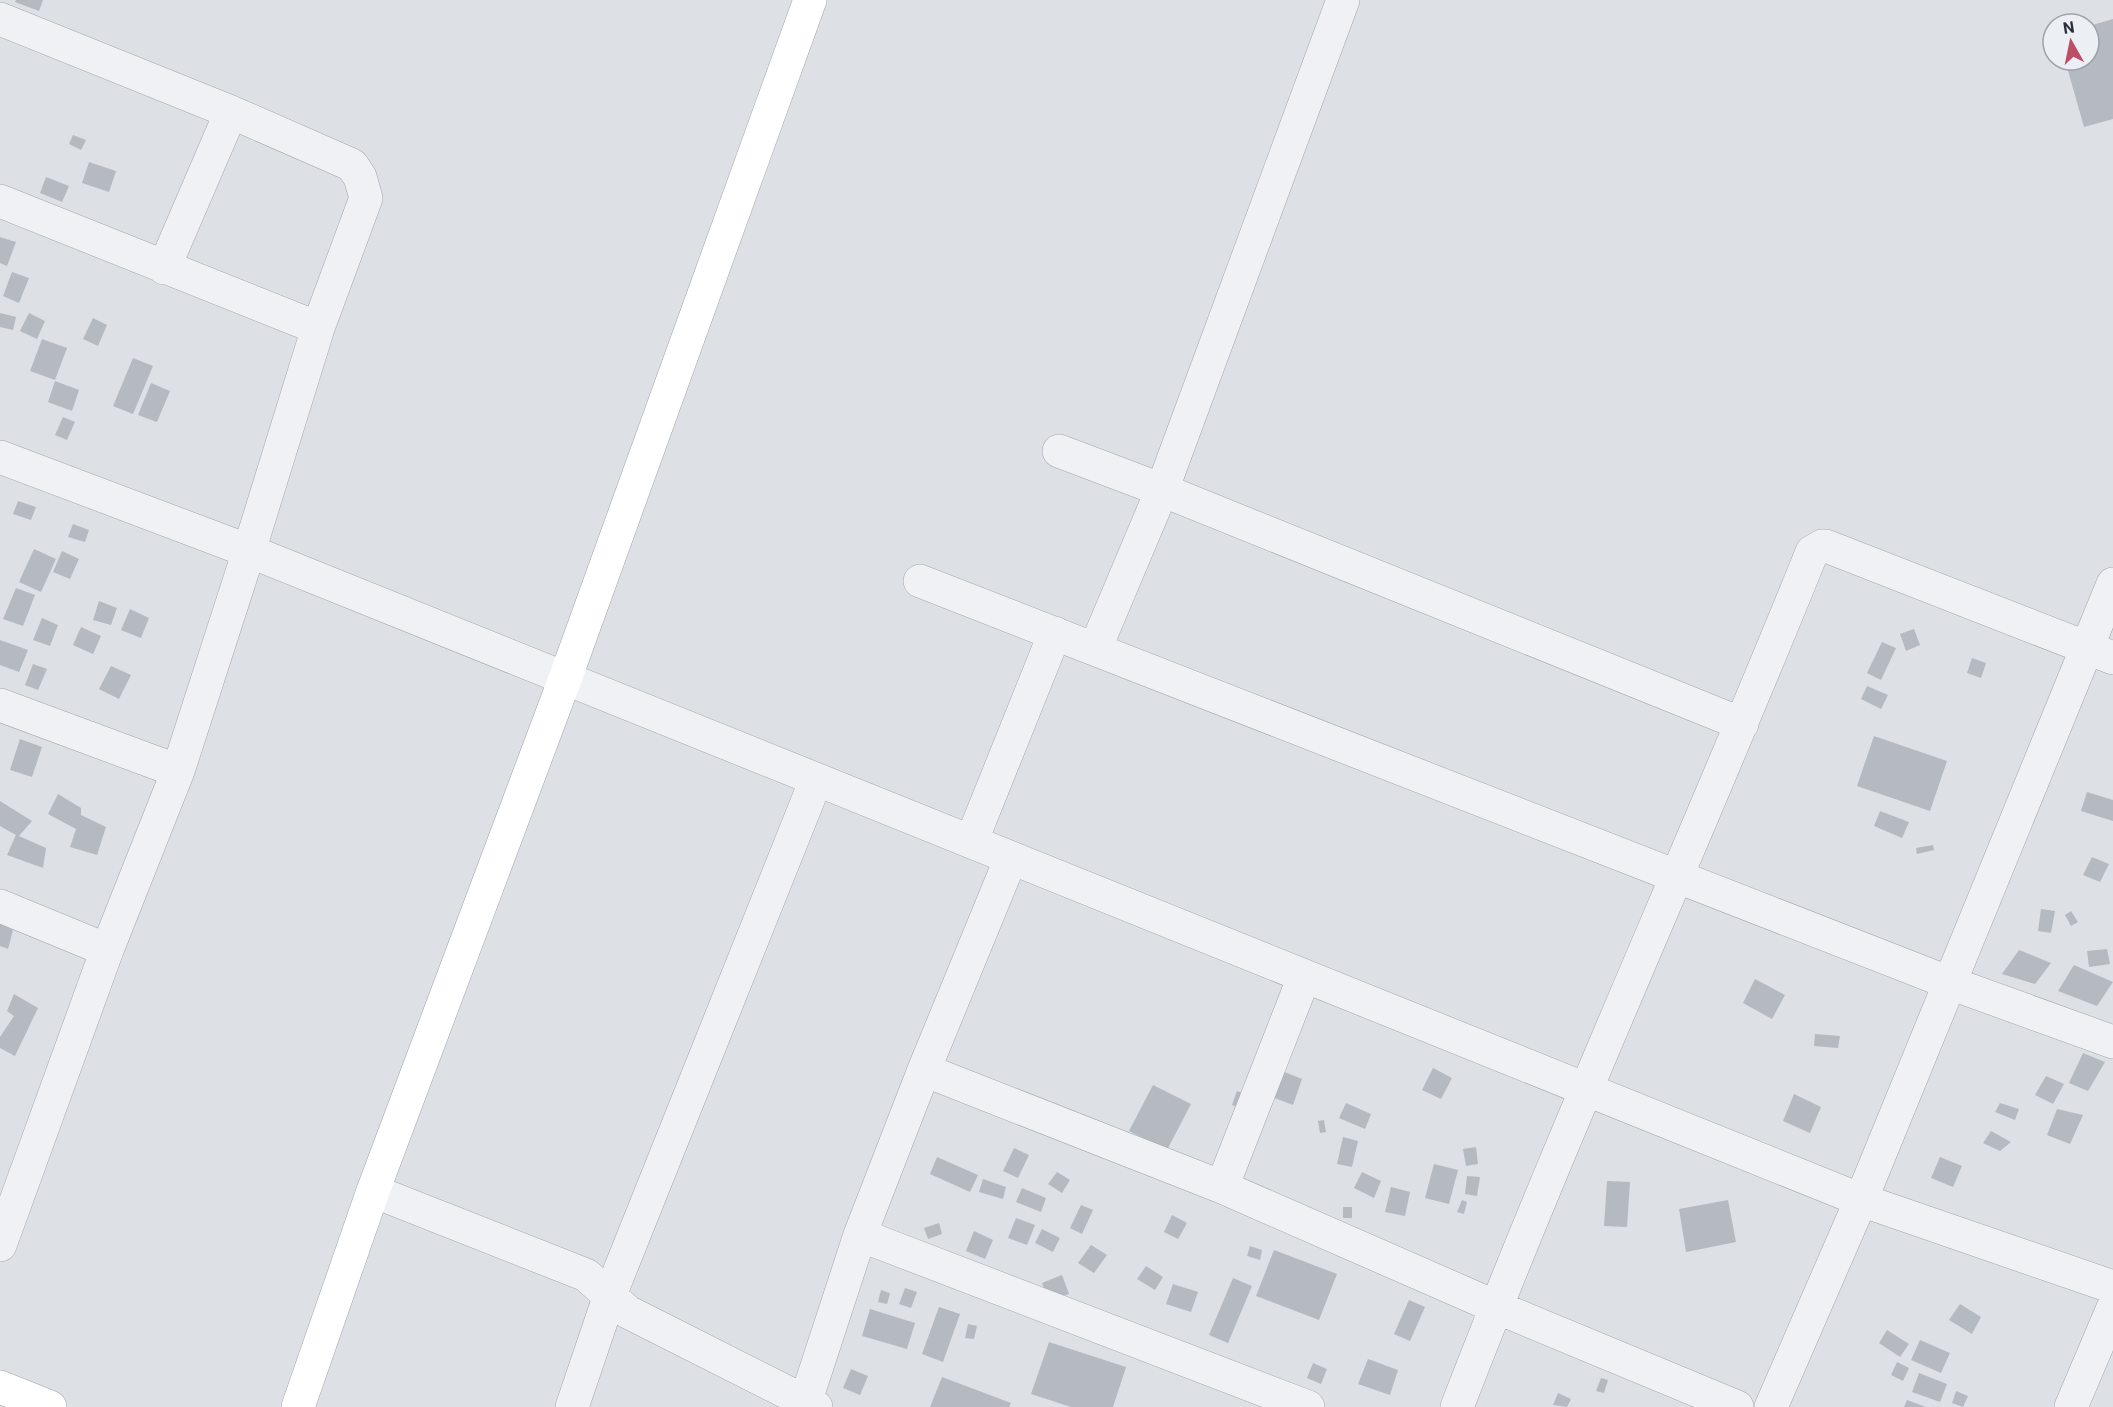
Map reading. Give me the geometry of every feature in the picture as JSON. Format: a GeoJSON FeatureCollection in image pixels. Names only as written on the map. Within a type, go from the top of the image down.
{"type":"FeatureCollection","features":[{"type":"Feature","properties":{"kind":"main road"},"geometry":{"type":"LineString","coordinates":[[298,1407],[373,1191],[565,679],[810,0]]}},
{"type":"Feature","properties":{"kind":"main road"},"geometry":{"type":"LineString","coordinates":[[0,1387],[50,1407]]}},
{"type":"Feature","properties":{"kind":"street"},"geometry":{"type":"LineString","coordinates":[[1095,648],[1162,489],[1343,0]]}},
{"type":"Feature","properties":{"kind":"street"},"geometry":{"type":"LineString","coordinates":[[0,20],[231,112],[352,165],[360,177],[366,198],[318,328],[178,771],[107,950],[0,1245]]}},
{"type":"Feature","properties":{"kind":"street"},"geometry":{"type":"LineString","coordinates":[[164,268],[231,112]]}},
{"type":"Feature","properties":{"kind":"street"},"geometry":{"type":"LineString","coordinates":[[0,201],[318,328]]}},
{"type":"Feature","properties":{"kind":"street"},"geometry":{"type":"LineString","coordinates":[[1059,451],[1162,489],[1742,724]]}},
{"type":"Feature","properties":{"kind":"street"},"geometry":{"type":"LineString","coordinates":[[0,457],[249,551],[1861,1200],[2113,1287]]}},
{"type":"Feature","properties":{"kind":"street"},"geometry":{"type":"LineString","coordinates":[[1457,1407],[1496,1307],[1742,724],[1812,552],[1822,546],[2100,653]]}},
{"type":"Feature","properties":{"kind":"street"},"geometry":{"type":"LineString","coordinates":[[920,582],[1095,648],[1950,983],[2113,1042]]}},
{"type":"Feature","properties":{"kind":"street"},"geometry":{"type":"LineString","coordinates":[[1771,1407],[1861,1200],[1950,983],[2100,653],[2113,584]]}},
{"type":"Feature","properties":{"kind":"street"},"geometry":{"type":"LineString","coordinates":[[971,842],[1055,633]]}},
{"type":"Feature","properties":{"kind":"street"},"geometry":{"type":"LineString","coordinates":[[0,705],[178,771]]}},
{"type":"Feature","properties":{"kind":"street"},"geometry":{"type":"LineString","coordinates":[[572,1407],[610,1295],[816,780]]}},
{"type":"Feature","properties":{"kind":"street"},"geometry":{"type":"LineString","coordinates":[[373,1191],[586,1275],[628,1312],[810,1405],[860,1235],[924,1070],[1011,858]]}},
{"type":"Feature","properties":{"kind":"street"},"geometry":{"type":"LineString","coordinates":[[0,906],[107,950]]}},
{"type":"Feature","properties":{"kind":"street"},"geometry":{"type":"LineString","coordinates":[[1222,1187],[1304,977]]}},
{"type":"Feature","properties":{"kind":"street"},"geometry":{"type":"LineString","coordinates":[[924,1070],[1222,1187],[1496,1307],[1737,1407]]}},
{"type":"Feature","properties":{"kind":"street"},"geometry":{"type":"LineString","coordinates":[[860,1235],[1308,1407]]}},
{"type":"Feature","properties":{"kind":"street"},"geometry":{"type":"LineString","coordinates":[[2071,1407],[2113,1308]]}},
{"type":"Feature","properties":{"kind":"building"},"geometry":{"type":"Polygon","coordinates":[[[16,0],[43,0],[39,11],[15,2],[16,0]]]}},
{"type":"Feature","properties":{"kind":"building"},"geometry":{"type":"Polygon","coordinates":[[[2113,19],[2113,119],[2084,127],[2068,72],[2101,72],[2101,22],[2113,19]]]}},
{"type":"Feature","properties":{"kind":"building"},"geometry":{"type":"Polygon","coordinates":[[[73,135],[86,140],[81,150],[69,144],[73,135]]]}},
{"type":"Feature","properties":{"kind":"building"},"geometry":{"type":"Polygon","coordinates":[[[89,162],[116,171],[109,192],[82,183],[89,162]]]}},
{"type":"Feature","properties":{"kind":"building"},"geometry":{"type":"Polygon","coordinates":[[[46,177],[69,186],[62,202],[40,193],[46,177]]]}},
{"type":"Feature","properties":{"kind":"building"},"geometry":{"type":"Polygon","coordinates":[[[0,237],[16,242],[7,266],[0,263],[0,237]]]}},
{"type":"Feature","properties":{"kind":"building"},"geometry":{"type":"Polygon","coordinates":[[[12,272],[29,278],[19,303],[3,296],[12,272]]]}},
{"type":"Feature","properties":{"kind":"building"},"geometry":{"type":"Polygon","coordinates":[[[0,313],[16,317],[13,330],[0,327],[0,313]]]}},
{"type":"Feature","properties":{"kind":"building"},"geometry":{"type":"Polygon","coordinates":[[[29,313],[45,321],[37,339],[20,331],[29,313]]]}},
{"type":"Feature","properties":{"kind":"building"},"geometry":{"type":"Polygon","coordinates":[[[93,318],[107,325],[98,346],[83,339],[93,318]]]}},
{"type":"Feature","properties":{"kind":"building"},"geometry":{"type":"Polygon","coordinates":[[[42,339],[67,348],[55,380],[30,371],[42,339]]]}},
{"type":"Feature","properties":{"kind":"building"},"geometry":{"type":"Polygon","coordinates":[[[133,358],[153,366],[133,414],[113,406],[133,358]]]}},
{"type":"Feature","properties":{"kind":"building"},"geometry":{"type":"Polygon","coordinates":[[[55,381],[79,390],[72,411],[48,402],[55,381]]]}},
{"type":"Feature","properties":{"kind":"building"},"geometry":{"type":"Polygon","coordinates":[[[151,383],[170,391],[157,422],[138,415],[151,383]]]}},
{"type":"Feature","properties":{"kind":"building"},"geometry":{"type":"Polygon","coordinates":[[[63,417],[75,422],[67,440],[55,435],[63,417]]]}},
{"type":"Feature","properties":{"kind":"building"},"geometry":{"type":"Polygon","coordinates":[[[18,501],[36,507],[31,520],[13,514],[18,501]]]}},
{"type":"Feature","properties":{"kind":"building"},"geometry":{"type":"Polygon","coordinates":[[[73,524],[89,530],[85,542],[68,537],[73,524]]]}},
{"type":"Feature","properties":{"kind":"building"},"geometry":{"type":"Polygon","coordinates":[[[34,549],[56,559],[41,592],[19,582],[34,549]]]}},
{"type":"Feature","properties":{"kind":"building"},"geometry":{"type":"Polygon","coordinates":[[[62,551],[79,559],[70,579],[53,572],[62,551]]]}},
{"type":"Feature","properties":{"kind":"building"},"geometry":{"type":"Polygon","coordinates":[[[16,588],[35,595],[23,626],[3,619],[16,588]]]}},
{"type":"Feature","properties":{"kind":"building"},"geometry":{"type":"Polygon","coordinates":[[[99,601],[117,608],[111,625],[93,620],[99,601]]]}},
{"type":"Feature","properties":{"kind":"building"},"geometry":{"type":"Polygon","coordinates":[[[130,609],[149,618],[141,638],[121,630],[130,609]]]}},
{"type":"Feature","properties":{"kind":"building"},"geometry":{"type":"Polygon","coordinates":[[[42,618],[58,625],[50,646],[33,640],[42,618]]]}},
{"type":"Feature","properties":{"kind":"building"},"geometry":{"type":"Polygon","coordinates":[[[81,627],[101,636],[93,654],[73,645],[81,627]]]}},
{"type":"Feature","properties":{"kind":"building"},"geometry":{"type":"Polygon","coordinates":[[[1914,629],[1920,645],[1906,651],[1900,634],[1914,629]]]}},
{"type":"Feature","properties":{"kind":"building"},"geometry":{"type":"Polygon","coordinates":[[[0,640],[28,650],[19,672],[0,665],[0,640]]]}},
{"type":"Feature","properties":{"kind":"building"},"geometry":{"type":"Polygon","coordinates":[[[1882,642],[1896,648],[1881,680],[1867,673],[1882,642]]]}},
{"type":"Feature","properties":{"kind":"building"},"geometry":{"type":"Polygon","coordinates":[[[1972,658],[1986,663],[1981,678],[1967,673],[1972,658]]]}},
{"type":"Feature","properties":{"kind":"building"},"geometry":{"type":"Polygon","coordinates":[[[33,664],[47,669],[38,690],[25,685],[33,664]]]}},
{"type":"Feature","properties":{"kind":"building"},"geometry":{"type":"Polygon","coordinates":[[[111,666],[131,675],[119,699],[99,689],[111,666]]]}},
{"type":"Feature","properties":{"kind":"building"},"geometry":{"type":"Polygon","coordinates":[[[1867,686],[1888,695],[1881,709],[1861,699],[1867,686]]]}},
{"type":"Feature","properties":{"kind":"building"},"geometry":{"type":"Polygon","coordinates":[[[1874,736],[1947,761],[1930,811],[1857,786],[1874,736]]]}},
{"type":"Feature","properties":{"kind":"building"},"geometry":{"type":"Polygon","coordinates":[[[20,739],[42,747],[32,777],[10,770],[20,739]]]}},
{"type":"Feature","properties":{"kind":"building"},"geometry":{"type":"Polygon","coordinates":[[[2087,792],[2113,800],[2113,821],[2081,811],[2087,792]]]}},
{"type":"Feature","properties":{"kind":"building"},"geometry":{"type":"Polygon","coordinates":[[[58,794],[81,808],[81,815],[106,827],[97,855],[70,847],[76,829],[48,814],[58,794]]]}},
{"type":"Feature","properties":{"kind":"building"},"geometry":{"type":"Polygon","coordinates":[[[0,801],[32,821],[19,836],[46,848],[43,868],[7,855],[16,835],[0,826],[0,801]]]}},
{"type":"Feature","properties":{"kind":"building"},"geometry":{"type":"Polygon","coordinates":[[[1880,811],[1909,822],[1902,838],[1874,826],[1880,811]]]}},
{"type":"Feature","properties":{"kind":"building"},"geometry":{"type":"Polygon","coordinates":[[[1933,845],[1934,850],[1917,854],[1916,848],[1933,845]]]}},
{"type":"Feature","properties":{"kind":"building"},"geometry":{"type":"Polygon","coordinates":[[[2092,857],[2109,864],[2100,882],[2083,875],[2092,857]]]}},
{"type":"Feature","properties":{"kind":"building"},"geometry":{"type":"Polygon","coordinates":[[[2041,909],[2055,911],[2051,933],[2038,931],[2041,909]]]}},
{"type":"Feature","properties":{"kind":"building"},"geometry":{"type":"Polygon","coordinates":[[[2071,911],[2078,922],[2071,926],[2065,915],[2071,911]]]}},
{"type":"Feature","properties":{"kind":"building"},"geometry":{"type":"Polygon","coordinates":[[[0,924],[13,930],[8,949],[0,946],[0,924]]]}},
{"type":"Feature","properties":{"kind":"building"},"geometry":{"type":"Polygon","coordinates":[[[2107,949],[2110,964],[2089,967],[2087,951],[2107,949]]]}},
{"type":"Feature","properties":{"kind":"building"},"geometry":{"type":"Polygon","coordinates":[[[2019,950],[2051,963],[2035,984],[2002,974],[2019,950]]]}},
{"type":"Feature","properties":{"kind":"building"},"geometry":{"type":"Polygon","coordinates":[[[2074,965],[2113,982],[2097,1006],[2058,991],[2074,965]]]}},
{"type":"Feature","properties":{"kind":"building"},"geometry":{"type":"Polygon","coordinates":[[[1755,979],[1785,995],[1772,1019],[1743,1003],[1755,979]]]}},
{"type":"Feature","properties":{"kind":"building"},"geometry":{"type":"Polygon","coordinates":[[[14,994],[38,1008],[15,1056],[0,1048],[0,1037],[14,1016],[7,1011],[14,994]]]}},
{"type":"Feature","properties":{"kind":"building"},"geometry":{"type":"Polygon","coordinates":[[[1815,1034],[1840,1036],[1838,1048],[1814,1046],[1815,1034]]]}},
{"type":"Feature","properties":{"kind":"building"},"geometry":{"type":"Polygon","coordinates":[[[2083,1053],[2105,1062],[2088,1091],[2069,1083],[2083,1053]]]}},
{"type":"Feature","properties":{"kind":"building"},"geometry":{"type":"Polygon","coordinates":[[[1433,1068],[1452,1078],[1441,1099],[1422,1090],[1433,1068]]]}},
{"type":"Feature","properties":{"kind":"building"},"geometry":{"type":"Polygon","coordinates":[[[1282,1071],[1302,1079],[1293,1105],[1272,1097],[1282,1071]]]}},
{"type":"Feature","properties":{"kind":"building"},"geometry":{"type":"Polygon","coordinates":[[[2046,1076],[2064,1084],[2053,1104],[2035,1095],[2046,1076]]]}},
{"type":"Feature","properties":{"kind":"building"},"geometry":{"type":"Polygon","coordinates":[[[1153,1085],[1191,1104],[1167,1150],[1129,1131],[1153,1085]]]}},
{"type":"Feature","properties":{"kind":"building"},"geometry":{"type":"Polygon","coordinates":[[[1237,1091],[1252,1097],[1247,1111],[1232,1105],[1237,1091]]]}},
{"type":"Feature","properties":{"kind":"building"},"geometry":{"type":"Polygon","coordinates":[[[1794,1094],[1821,1107],[1810,1133],[1783,1121],[1794,1094]]]}},
{"type":"Feature","properties":{"kind":"building"},"geometry":{"type":"Polygon","coordinates":[[[1346,1103],[1371,1114],[1365,1129],[1339,1118],[1346,1103]]]}},
{"type":"Feature","properties":{"kind":"building"},"geometry":{"type":"Polygon","coordinates":[[[2000,1103],[2019,1109],[2015,1120],[1995,1112],[2000,1103]]]}},
{"type":"Feature","properties":{"kind":"building"},"geometry":{"type":"Polygon","coordinates":[[[2057,1109],[2083,1115],[2070,1144],[2047,1135],[2057,1109]]]}},
{"type":"Feature","properties":{"kind":"building"},"geometry":{"type":"Polygon","coordinates":[[[1324,1120],[1326,1132],[1320,1133],[1318,1121],[1324,1120]]]}},
{"type":"Feature","properties":{"kind":"building"},"geometry":{"type":"Polygon","coordinates":[[[1991,1131],[2011,1142],[2000,1151],[1983,1143],[1991,1131]]]}},
{"type":"Feature","properties":{"kind":"building"},"geometry":{"type":"Polygon","coordinates":[[[1343,1137],[1358,1141],[1352,1167],[1337,1164],[1343,1137]]]}},
{"type":"Feature","properties":{"kind":"building"},"geometry":{"type":"Polygon","coordinates":[[[1476,1147],[1478,1164],[1466,1166],[1463,1149],[1476,1147]]]}},
{"type":"Feature","properties":{"kind":"building"},"geometry":{"type":"Polygon","coordinates":[[[1014,1148],[1029,1155],[1018,1178],[1003,1171],[1014,1148]]]}},
{"type":"Feature","properties":{"kind":"building"},"geometry":{"type":"Polygon","coordinates":[[[937,1157],[978,1175],[970,1192],[930,1174],[937,1157]]]}},
{"type":"Feature","properties":{"kind":"building"},"geometry":{"type":"Polygon","coordinates":[[[1940,1157],[1962,1166],[1953,1187],[1931,1178],[1940,1157]]]}},
{"type":"Feature","properties":{"kind":"building"},"geometry":{"type":"Polygon","coordinates":[[[1434,1164],[1458,1170],[1449,1204],[1425,1198],[1434,1164]]]}},
{"type":"Feature","properties":{"kind":"building"},"geometry":{"type":"Polygon","coordinates":[[[1057,1172],[1070,1180],[1062,1193],[1048,1184],[1057,1172]]]}},
{"type":"Feature","properties":{"kind":"building"},"geometry":{"type":"Polygon","coordinates":[[[1362,1172],[1381,1181],[1374,1198],[1354,1188],[1362,1172]]]}},
{"type":"Feature","properties":{"kind":"building"},"geometry":{"type":"Polygon","coordinates":[[[1467,1176],[1480,1177],[1477,1196],[1465,1194],[1467,1176]]]}},
{"type":"Feature","properties":{"kind":"building"},"geometry":{"type":"Polygon","coordinates":[[[983,1179],[1006,1187],[1003,1199],[979,1192],[983,1179]]]}},
{"type":"Feature","properties":{"kind":"building"},"geometry":{"type":"Polygon","coordinates":[[[1607,1181],[1630,1182],[1627,1227],[1604,1226],[1607,1181]]]}},
{"type":"Feature","properties":{"kind":"building"},"geometry":{"type":"Polygon","coordinates":[[[1391,1187],[1410,1192],[1405,1216],[1385,1212],[1391,1187]]]}},
{"type":"Feature","properties":{"kind":"building"},"geometry":{"type":"Polygon","coordinates":[[[1022,1188],[1046,1198],[1041,1212],[1016,1202],[1022,1188]]]}},
{"type":"Feature","properties":{"kind":"building"},"geometry":{"type":"Polygon","coordinates":[[[1462,1200],[1467,1202],[1464,1214],[1457,1212],[1462,1200]]]}},
{"type":"Feature","properties":{"kind":"building"},"geometry":{"type":"Polygon","coordinates":[[[1728,1200],[1736,1242],[1686,1252],[1679,1209],[1728,1200]]]}},
{"type":"Feature","properties":{"kind":"building"},"geometry":{"type":"Polygon","coordinates":[[[1081,1205],[1093,1210],[1082,1234],[1070,1228],[1081,1205]]]}},
{"type":"Feature","properties":{"kind":"building"},"geometry":{"type":"Polygon","coordinates":[[[1343,1207],[1352,1207],[1352,1218],[1343,1218],[1343,1207]]]}},
{"type":"Feature","properties":{"kind":"building"},"geometry":{"type":"Polygon","coordinates":[[[1172,1215],[1187,1223],[1178,1239],[1164,1232],[1172,1215]]]}},
{"type":"Feature","properties":{"kind":"building"},"geometry":{"type":"Polygon","coordinates":[[[1016,1218],[1035,1225],[1027,1245],[1008,1238],[1016,1218]]]}},
{"type":"Feature","properties":{"kind":"building"},"geometry":{"type":"Polygon","coordinates":[[[939,1223],[942,1234],[928,1239],[924,1228],[939,1223]]]}},
{"type":"Feature","properties":{"kind":"building"},"geometry":{"type":"Polygon","coordinates":[[[1042,1229],[1060,1238],[1053,1252],[1035,1243],[1042,1229]]]}},
{"type":"Feature","properties":{"kind":"building"},"geometry":{"type":"Polygon","coordinates":[[[974,1231],[993,1240],[985,1259],[966,1251],[974,1231]]]}},
{"type":"Feature","properties":{"kind":"building"},"geometry":{"type":"Polygon","coordinates":[[[1091,1245],[1107,1255],[1094,1273],[1078,1263],[1091,1245]]]}},
{"type":"Feature","properties":{"kind":"building"},"geometry":{"type":"Polygon","coordinates":[[[1250,1246],[1262,1250],[1260,1260],[1247,1256],[1250,1246]]]}},
{"type":"Feature","properties":{"kind":"building"},"geometry":{"type":"Polygon","coordinates":[[[1274,1250],[1337,1274],[1319,1320],[1256,1296],[1274,1250]]]}},
{"type":"Feature","properties":{"kind":"building"},"geometry":{"type":"Polygon","coordinates":[[[1146,1266],[1163,1277],[1155,1290],[1137,1279],[1146,1266]]]}},
{"type":"Feature","properties":{"kind":"building"},"geometry":{"type":"Polygon","coordinates":[[[1062,1275],[1069,1294],[1049,1301],[1042,1283],[1062,1275]]]}},
{"type":"Feature","properties":{"kind":"building"},"geometry":{"type":"Polygon","coordinates":[[[1233,1278],[1252,1286],[1228,1343],[1209,1335],[1233,1278]]]}},
{"type":"Feature","properties":{"kind":"building"},"geometry":{"type":"Polygon","coordinates":[[[1173,1284],[1198,1292],[1191,1312],[1166,1304],[1173,1284]]]}},
{"type":"Feature","properties":{"kind":"building"},"geometry":{"type":"Polygon","coordinates":[[[905,1288],[917,1292],[911,1308],[899,1304],[905,1288]]]}},
{"type":"Feature","properties":{"kind":"building"},"geometry":{"type":"Polygon","coordinates":[[[881,1290],[890,1293],[887,1304],[878,1302],[881,1290]]]}},
{"type":"Feature","properties":{"kind":"building"},"geometry":{"type":"Polygon","coordinates":[[[1409,1300],[1425,1307],[1410,1341],[1394,1334],[1409,1300]]]}},
{"type":"Feature","properties":{"kind":"building"},"geometry":{"type":"Polygon","coordinates":[[[1960,1304],[1981,1317],[1972,1334],[1949,1320],[1960,1304]]]}},
{"type":"Feature","properties":{"kind":"building"},"geometry":{"type":"Polygon","coordinates":[[[939,1307],[960,1314],[943,1362],[922,1354],[939,1307]]]}},
{"type":"Feature","properties":{"kind":"building"},"geometry":{"type":"Polygon","coordinates":[[[870,1309],[915,1323],[907,1349],[862,1336],[870,1309]]]}},
{"type":"Feature","properties":{"kind":"building"},"geometry":{"type":"Polygon","coordinates":[[[968,1324],[977,1326],[974,1339],[965,1338],[968,1324]]]}},
{"type":"Feature","properties":{"kind":"building"},"geometry":{"type":"Polygon","coordinates":[[[1887,1330],[1909,1344],[1900,1357],[1879,1343],[1887,1330]]]}},
{"type":"Feature","properties":{"kind":"building"},"geometry":{"type":"Polygon","coordinates":[[[1920,1340],[1950,1353],[1941,1373],[1911,1360],[1920,1340]]]}},
{"type":"Feature","properties":{"kind":"building"},"geometry":{"type":"Polygon","coordinates":[[[1049,1342],[1126,1367],[1113,1407],[1071,1407],[1031,1394],[1049,1342]]]}},
{"type":"Feature","properties":{"kind":"building"},"geometry":{"type":"Polygon","coordinates":[[[1368,1359],[1398,1370],[1390,1395],[1358,1384],[1368,1359]]]}},
{"type":"Feature","properties":{"kind":"building"},"geometry":{"type":"Polygon","coordinates":[[[1897,1362],[1909,1368],[1903,1381],[1891,1375],[1897,1362]]]}},
{"type":"Feature","properties":{"kind":"building"},"geometry":{"type":"Polygon","coordinates":[[[1313,1363],[1327,1369],[1321,1384],[1307,1378],[1313,1363]]]}},
{"type":"Feature","properties":{"kind":"building"},"geometry":{"type":"Polygon","coordinates":[[[851,1369],[868,1376],[860,1395],[843,1388],[851,1369]]]}},
{"type":"Feature","properties":{"kind":"building"},"geometry":{"type":"Polygon","coordinates":[[[1919,1373],[1947,1384],[1940,1402],[1912,1392],[1919,1373]]]}},
{"type":"Feature","properties":{"kind":"building"},"geometry":{"type":"Polygon","coordinates":[[[942,1377],[1011,1403],[1009,1407],[930,1407],[942,1377]]]}},
{"type":"Feature","properties":{"kind":"building"},"geometry":{"type":"Polygon","coordinates":[[[1601,1378],[1608,1380],[1604,1393],[1596,1391],[1601,1378]]]}},
{"type":"Feature","properties":{"kind":"building"},"geometry":{"type":"Polygon","coordinates":[[[1956,1391],[1968,1396],[1963,1407],[1952,1403],[1956,1391]]]}},
{"type":"Feature","properties":{"kind":"building"},"geometry":{"type":"Polygon","coordinates":[[[1558,1393],[1571,1399],[1567,1407],[1553,1405],[1558,1393]]]}},
{"type":"Feature","properties":{"kind":"building"},"geometry":{"type":"Polygon","coordinates":[[[1907,1400],[1926,1407],[1904,1407],[1907,1400]]]}}]}
